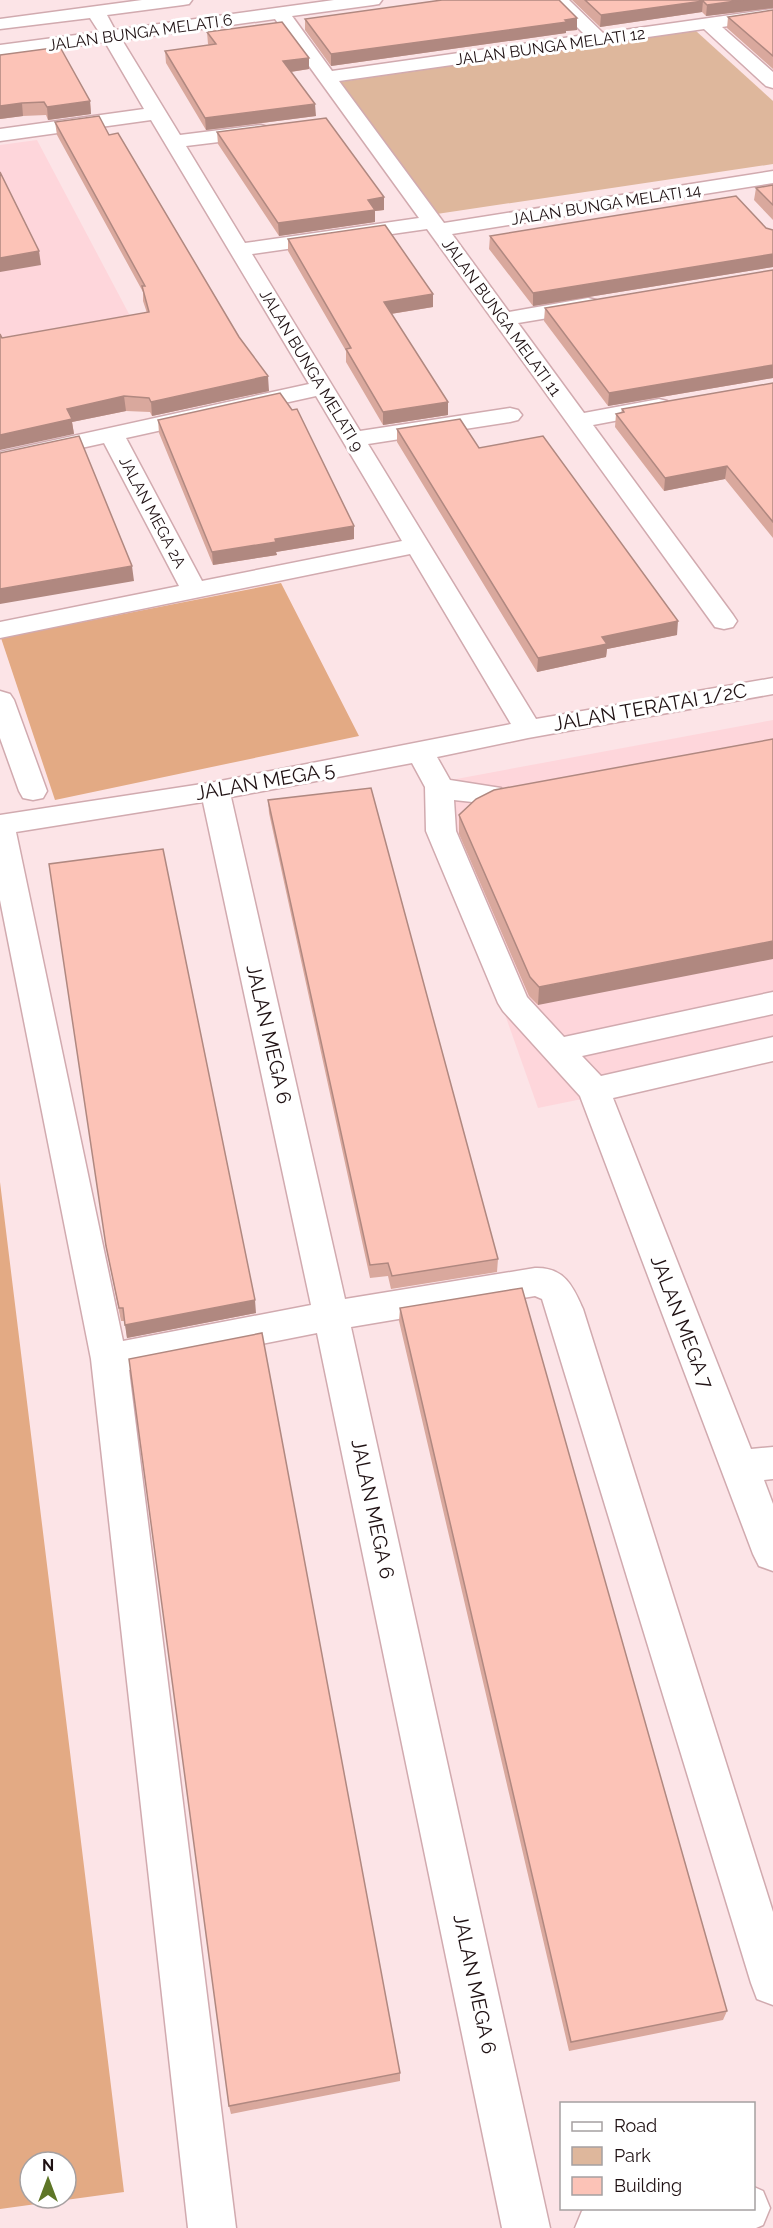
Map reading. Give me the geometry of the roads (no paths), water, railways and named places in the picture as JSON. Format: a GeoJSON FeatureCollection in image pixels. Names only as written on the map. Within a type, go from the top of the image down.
{"type":"FeatureCollection","features":[{"type":"Feature","properties":{"kind":"street"},"geometry":{"type":"LineString","coordinates":[[0,24],[183,0]]}},
{"type":"Feature","properties":{"kind":"street","name":"JALAN BUNGA MELATI 6"},"geometry":{"type":"LineString","coordinates":[[0,51],[374,0]]}},
{"type":"Feature","properties":{"kind":"street"},"geometry":{"type":"LineString","coordinates":[[559,0],[598,39]]}},
{"type":"Feature","properties":{"kind":"street","name":"JALAN BUNGA MELATI 9"},"geometry":{"type":"LineString","coordinates":[[95,11],[528,729]]}},
{"type":"Feature","properties":{"kind":"street","name":"JALAN BUNGA MELATI 11"},"geometry":{"type":"LineString","coordinates":[[280,13],[724,621]]}},
{"type":"Feature","properties":{"kind":"street","name":"JALAN BUNGA MELATI 12"},"geometry":{"type":"LineString","coordinates":[[327,77],[773,14]]}},
{"type":"Feature","properties":{"kind":"street"},"geometry":{"type":"LineString","coordinates":[[710,24],[773,82]]}},
{"type":"Feature","properties":{"kind":"street"},"geometry":{"type":"LineString","coordinates":[[0,135],[156,113]]}},
{"type":"Feature","properties":{"kind":"street"},"geometry":{"type":"LineString","coordinates":[[334,122],[357,118]]}},
{"type":"Feature","properties":{"kind":"street"},"geometry":{"type":"LineString","coordinates":[[174,142],[277,129]]}},
{"type":"Feature","properties":{"kind":"street","name":"JALAN BUNGA MELATI 14"},"geometry":{"type":"LineString","coordinates":[[239,250],[436,226],[773,177]]}},
{"type":"Feature","properties":{"kind":"street"},"geometry":{"type":"LineString","coordinates":[[725,185],[740,201]]}},
{"type":"Feature","properties":{"kind":"street"},"geometry":{"type":"LineString","coordinates":[[504,319],[609,301]]}},
{"type":"Feature","properties":{"kind":"street"},"geometry":{"type":"LineString","coordinates":[[0,459],[323,388]]}},
{"type":"Feature","properties":{"kind":"street"},"geometry":{"type":"LineString","coordinates":[[578,421],[676,403]]}},
{"type":"Feature","properties":{"kind":"street"},"geometry":{"type":"LineString","coordinates":[[353,439],[510,415]]}},
{"type":"Feature","properties":{"kind":"street","name":"JALAN MEGA 2A"},"geometry":{"type":"LineString","coordinates":[[112,435],[194,590]]}},
{"type":"Feature","properties":{"kind":"street"},"geometry":{"type":"LineString","coordinates":[[0,630],[418,545]]}},
{"type":"Feature","properties":{"kind":"street","name":"JALAN TERATAI 1/2C"},"geometry":{"type":"LineString","coordinates":[[528,729],[773,686]]}},
{"type":"Feature","properties":{"kind":"street"},"geometry":{"type":"LineString","coordinates":[[0,700],[33,792]]}},
{"type":"Feature","properties":{"kind":"street","name":"JALAN MEGA 5"},"geometry":{"type":"LineString","coordinates":[[0,826],[215,792],[528,729]]}},
{"type":"Feature","properties":{"kind":"street","name":"JALAN MEGA 7"},"geometry":{"type":"LineString","coordinates":[[420,752],[439,788],[441,831],[514,1003],[594,1090],[755,1464],[770,1540]]}},
{"type":"Feature","properties":{"kind":"street"},"geometry":{"type":"LineString","coordinates":[[439,788],[464,794],[503,793],[464,809],[441,831]]}},
{"type":"Feature","properties":{"kind":"street","name":"JALAN MEGA 6"},"geometry":{"type":"LineString","coordinates":[[215,792],[331,1316],[526,2228]]}},
{"type":"Feature","properties":{"kind":"street"},"geometry":{"type":"LineString","coordinates":[[0,826],[109,1359],[212,2228]]}},
{"type":"Feature","properties":{"kind":"street"},"geometry":{"type":"LineString","coordinates":[[558,1050],[773,1003]]}},
{"type":"Feature","properties":{"kind":"street"},"geometry":{"type":"LineString","coordinates":[[594,1090],[773,1049]]}},
{"type":"Feature","properties":{"kind":"street"},"geometry":{"type":"LineString","coordinates":[[109,1359],[331,1316],[535,1282],[546,1282],[554,1286],[565,1309],[773,1983]]}},
{"type":"Feature","properties":{"kind":"street"},"geometry":{"type":"LineString","coordinates":[[755,2208],[773,2205]]}},
{"type":"Feature","properties":{"kind":"street"},"geometry":{"type":"LineString","coordinates":[[599,2228],[731,2210]]}}]}
